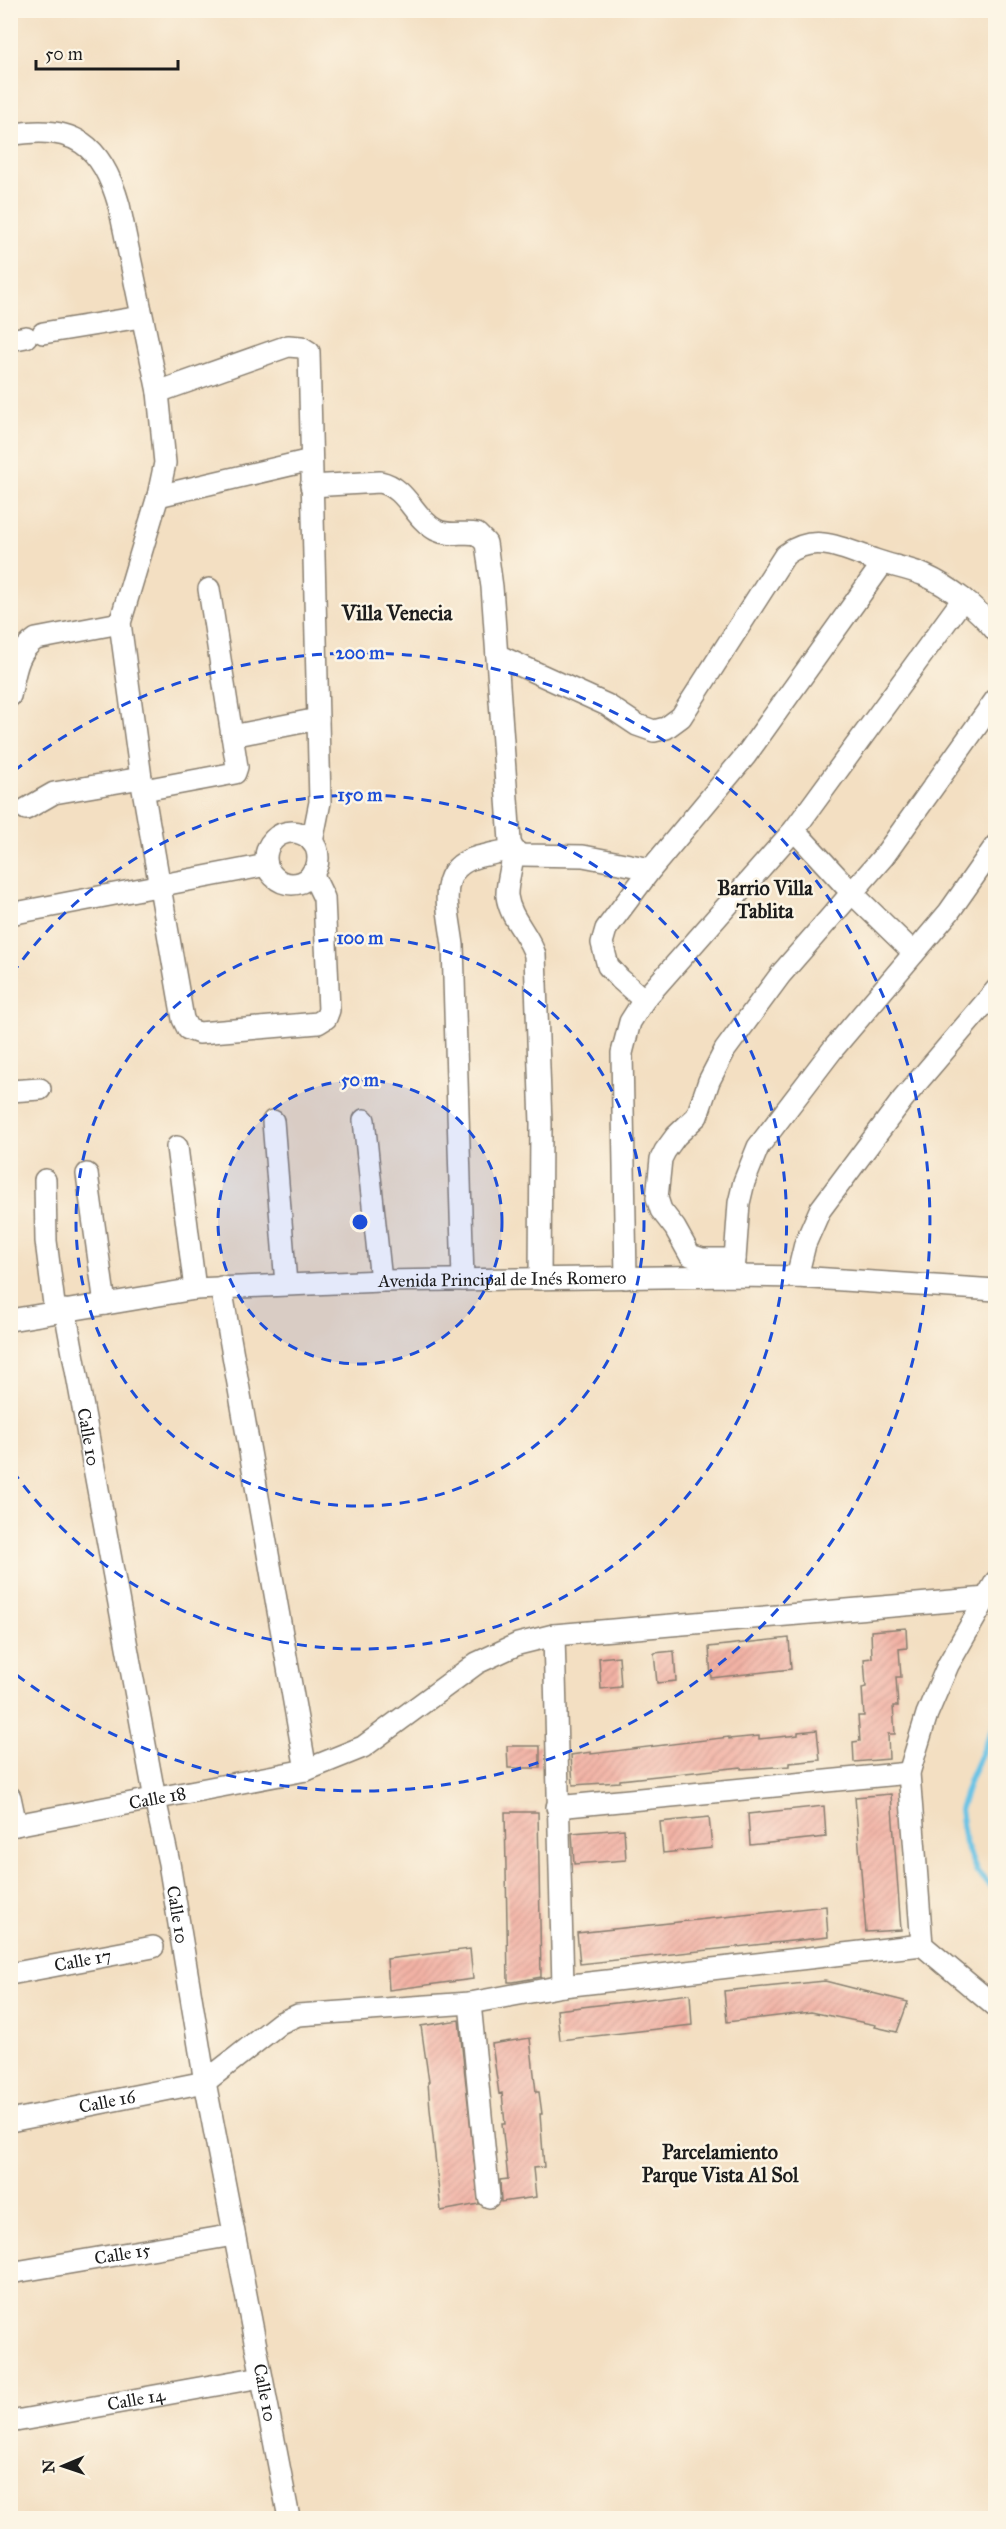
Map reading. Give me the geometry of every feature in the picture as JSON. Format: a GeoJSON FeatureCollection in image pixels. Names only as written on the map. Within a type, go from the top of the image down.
{"type":"FeatureCollection","features":[{"type":"Feature","properties":{"kind":"street"},"geometry":{"type":"LineString","coordinates":[[10,135],[29,131],[56,131],[91,150],[104,165],[119,205],[158,392],[165,463],[158,496],[120,623],[142,784],[183,1019],[189,1029],[199,1033],[318,1023],[326,1018],[329,1010],[324,898],[312,873]]}},
{"type":"Feature","properties":{"kind":"street"},"geometry":{"type":"LineString","coordinates":[[26,337],[141,316]]}},
{"type":"Feature","properties":{"kind":"street"},"geometry":{"type":"LineString","coordinates":[[158,392],[288,346],[301,347],[309,352],[320,802],[312,842]]}},
{"type":"Feature","properties":{"kind":"street"},"geometry":{"type":"LineString","coordinates":[[158,496],[310,460]]}},
{"type":"Feature","properties":{"kind":"street"},"geometry":{"type":"LineString","coordinates":[[311,486],[380,482],[388,484],[401,492],[424,521],[436,530],[449,535],[471,532],[483,537],[486,543],[492,587],[510,841],[513,850],[507,897],[513,916],[532,942],[535,955],[541,1124],[540,1279]]}},
{"type":"Feature","properties":{"kind":"street"},"geometry":{"type":"LineString","coordinates":[[497,655],[607,705],[637,725],[654,732],[662,730],[681,717],[785,555],[807,544],[825,543],[924,575],[942,584],[963,599],[996,631]]}},
{"type":"Feature","properties":{"kind":"street"},"geometry":{"type":"LineString","coordinates":[[644,1000],[608,966],[602,943],[606,929],[651,869],[746,755],[883,563]]}},
{"type":"Feature","properties":{"kind":"street"},"geometry":{"type":"LineString","coordinates":[[26,809],[54,793],[235,773],[237,767],[209,589]]}},
{"type":"Feature","properties":{"kind":"street"},"geometry":{"type":"LineString","coordinates":[[626,1278],[622,1053],[630,1022],[644,1000],[794,830],[963,599]]}},
{"type":"Feature","properties":{"kind":"street"},"geometry":{"type":"LineString","coordinates":[[10,696],[20,654],[26,645],[36,639],[120,623]]}},
{"type":"Feature","properties":{"kind":"street"},"geometry":{"type":"LineString","coordinates":[[996,699],[884,856],[781,974],[725,1050],[709,1081],[697,1116],[670,1143],[661,1159],[657,1198],[666,1218],[675,1228],[690,1255],[734,1268],[739,1203],[744,1182],[758,1147],[833,1049],[949,912],[996,845]]}},
{"type":"Feature","properties":{"kind":"street"},"geometry":{"type":"LineString","coordinates":[[232,736],[318,719]]}},
{"type":"Feature","properties":{"kind":"street"},"geometry":{"type":"LineString","coordinates":[[794,830],[852,893],[914,953]]}},
{"type":"Feature","properties":{"kind":"street"},"geometry":{"type":"LineString","coordinates":[[294,832],[307,837],[312,842],[318,858],[312,873],[301,882],[287,884],[274,877],[267,865],[267,851],[274,839],[280,834],[294,832]]}},
{"type":"Feature","properties":{"kind":"street"},"geometry":{"type":"LineString","coordinates":[[463,1280],[453,945],[448,884],[452,872],[461,863],[476,857],[513,850],[522,855],[583,856],[651,869]]}},
{"type":"Feature","properties":{"kind":"street"},"geometry":{"type":"LineString","coordinates":[[10,914],[267,865]]}},
{"type":"Feature","properties":{"kind":"street"},"geometry":{"type":"LineString","coordinates":[[797,1277],[805,1244],[820,1210],[903,1099],[996,990]]}},
{"type":"Feature","properties":{"kind":"street"},"geometry":{"type":"LineString","coordinates":[[10,1091],[40,1089]]}},
{"type":"Feature","properties":{"kind":"street"},"geometry":{"type":"LineString","coordinates":[[363,1120],[381,1281]]}},
{"type":"Feature","properties":{"kind":"street"},"geometry":{"type":"LineString","coordinates":[[273,1121],[286,1284]]}},
{"type":"Feature","properties":{"kind":"street"},"geometry":{"type":"LineString","coordinates":[[177,1148],[195,1289]]}},
{"type":"Feature","properties":{"kind":"street"},"geometry":{"type":"LineString","coordinates":[[87,1174],[105,1304]]}},
{"type":"Feature","properties":{"kind":"street","name":"Calle 10"},"geometry":{"type":"LineString","coordinates":[[45,1180],[46,1241],[169,1863],[205,2082],[286,2518]]}},
{"type":"Feature","properties":{"kind":"street","name":"Avenida Principal de Inés Romero"},"geometry":{"type":"LineString","coordinates":[[10,1320],[195,1289],[221,1287],[381,1281],[626,1278],[734,1268],[797,1277],[996,1290]]}},
{"type":"Feature","properties":{"kind":"street"},"geometry":{"type":"LineString","coordinates":[[221,1287],[306,1770]]}},
{"type":"Feature","properties":{"kind":"street"},"geometry":{"type":"LineString","coordinates":[[991,1590],[948,1665],[927,1714],[909,1773],[922,1945],[996,2007]]}},
{"type":"Feature","properties":{"kind":"street","name":"Calle 18"},"geometry":{"type":"LineString","coordinates":[[13,1825],[306,1770],[363,1747],[477,1663],[518,1644],[554,1635],[991,1590]]}},
{"type":"Feature","properties":{"kind":"street"},"geometry":{"type":"LineString","coordinates":[[554,1635],[563,1986]]}},
{"type":"Feature","properties":{"kind":"street"},"geometry":{"type":"LineString","coordinates":[[557,1807],[909,1773]]}},
{"type":"Feature","properties":{"kind":"street"},"geometry":{"type":"LineString","coordinates":[[10,1797],[13,1825]]}},
{"type":"Feature","properties":{"kind":"street"},"geometry":{"type":"LineString","coordinates":[[205,2082],[279,2023],[298,2014],[471,2002],[563,1986],[922,1945]]}},
{"type":"Feature","properties":{"kind":"street","name":"Calle 17"},"geometry":{"type":"LineString","coordinates":[[10,1974],[153,1947]]}},
{"type":"Feature","properties":{"kind":"street"},"geometry":{"type":"LineString","coordinates":[[471,2002],[489,2196]]}},
{"type":"Feature","properties":{"kind":"street","name":"Calle 16"},"geometry":{"type":"LineString","coordinates":[[10,2121],[205,2082]]}},
{"type":"Feature","properties":{"kind":"street","name":"Calle 15"},"geometry":{"type":"LineString","coordinates":[[10,2273],[234,2235]]}},
{"type":"Feature","properties":{"kind":"street","name":"Calle 14"},"geometry":{"type":"LineString","coordinates":[[10,2422],[261,2378]]}},
{"type":"Feature","properties":{"kind":"building"},"geometry":{"type":"Polygon","coordinates":[[[906,1628],[907,1648],[899,1649],[901,1677],[896,1677],[898,1706],[893,1706],[895,1734],[888,1734],[889,1759],[854,1762],[853,1742],[860,1741],[858,1716],[864,1716],[862,1688],[866,1687],[864,1659],[872,1658],[871,1631],[906,1628]]]}},
{"type":"Feature","properties":{"kind":"building"},"geometry":{"type":"Polygon","coordinates":[[[789,1638],[791,1669],[711,1678],[709,1647],[789,1638]]]}},
{"type":"Feature","properties":{"kind":"building"},"geometry":{"type":"Polygon","coordinates":[[[674,1651],[676,1681],[657,1683],[654,1653],[674,1651]]]}},
{"type":"Feature","properties":{"kind":"building"},"geometry":{"type":"Polygon","coordinates":[[[619,1656],[621,1687],[601,1689],[599,1658],[619,1656]]]}},
{"type":"Feature","properties":{"kind":"building"},"geometry":{"type":"Polygon","coordinates":[[[817,1730],[820,1760],[790,1763],[790,1766],[741,1769],[741,1767],[620,1780],[620,1782],[573,1785],[571,1755],[729,1737],[729,1739],[759,1736],[759,1739],[798,1735],[798,1732],[817,1730]]]}},
{"type":"Feature","properties":{"kind":"building"},"geometry":{"type":"Polygon","coordinates":[[[507,1746],[540,1746],[540,1768],[508,1768],[507,1746]]]}},
{"type":"Feature","properties":{"kind":"building"},"geometry":{"type":"Polygon","coordinates":[[[891,1794],[901,1930],[866,1932],[855,1797],[891,1794]]]}},
{"type":"Feature","properties":{"kind":"building"},"geometry":{"type":"Polygon","coordinates":[[[824,1806],[826,1837],[750,1845],[748,1814],[824,1806]]]}},
{"type":"Feature","properties":{"kind":"building"},"geometry":{"type":"Polygon","coordinates":[[[505,1812],[538,1812],[541,1977],[513,1982],[508,1982],[505,1812]]]}},
{"type":"Feature","properties":{"kind":"building"},"geometry":{"type":"Polygon","coordinates":[[[709,1817],[712,1848],[663,1853],[660,1822],[709,1817]]]}},
{"type":"Feature","properties":{"kind":"building"},"geometry":{"type":"Polygon","coordinates":[[[624,1829],[626,1860],[574,1864],[572,1833],[624,1829]]]}},
{"type":"Feature","properties":{"kind":"building"},"geometry":{"type":"Polygon","coordinates":[[[826,1906],[828,1937],[580,1964],[577,1933],[826,1906]]]}},
{"type":"Feature","properties":{"kind":"building"},"geometry":{"type":"Polygon","coordinates":[[[470,1949],[473,1979],[389,1990],[387,1959],[470,1949]]]}},
{"type":"Feature","properties":{"kind":"building"},"geometry":{"type":"Polygon","coordinates":[[[825,1981],[908,2002],[897,2032],[875,2027],[876,2025],[811,2012],[727,2022],[724,1991],[825,1981]]]}},
{"type":"Feature","properties":{"kind":"building"},"geometry":{"type":"Polygon","coordinates":[[[690,1994],[692,2025],[560,2040],[557,2010],[690,1994]]]}},
{"type":"Feature","properties":{"kind":"building"},"geometry":{"type":"Polygon","coordinates":[[[459,2020],[479,2204],[441,2211],[429,2082],[421,2026],[459,2020]]]}},
{"type":"Feature","properties":{"kind":"building"},"geometry":{"type":"Polygon","coordinates":[[[530,2038],[536,2092],[539,2092],[542,2114],[540,2114],[544,2167],[533,2168],[536,2197],[501,2202],[500,2180],[508,2179],[502,2124],[505,2124],[502,2093],[499,2094],[492,2044],[530,2038]]]}},
{"type":"Feature","properties":{"kind":"waterway"},"geometry":{"type":"LineString","coordinates":[[996,1720],[970,1779],[960,1810],[965,1843],[977,1872],[996,1892]]}},
{"type":"Feature","properties":{"kind":"district","name":"Villa Venecia"},"geometry":{"type":"Point","coordinates":[397,613]}},
{"type":"Feature","properties":{"kind":"district","name":"Barrio Villa Tablita"},"geometry":{"type":"Point","coordinates":[765,900]}},
{"type":"Feature","properties":{"kind":"district","name":"Parcelamiento Parque Vista Al Sol"},"geometry":{"type":"Point","coordinates":[720,2164]}}]}
